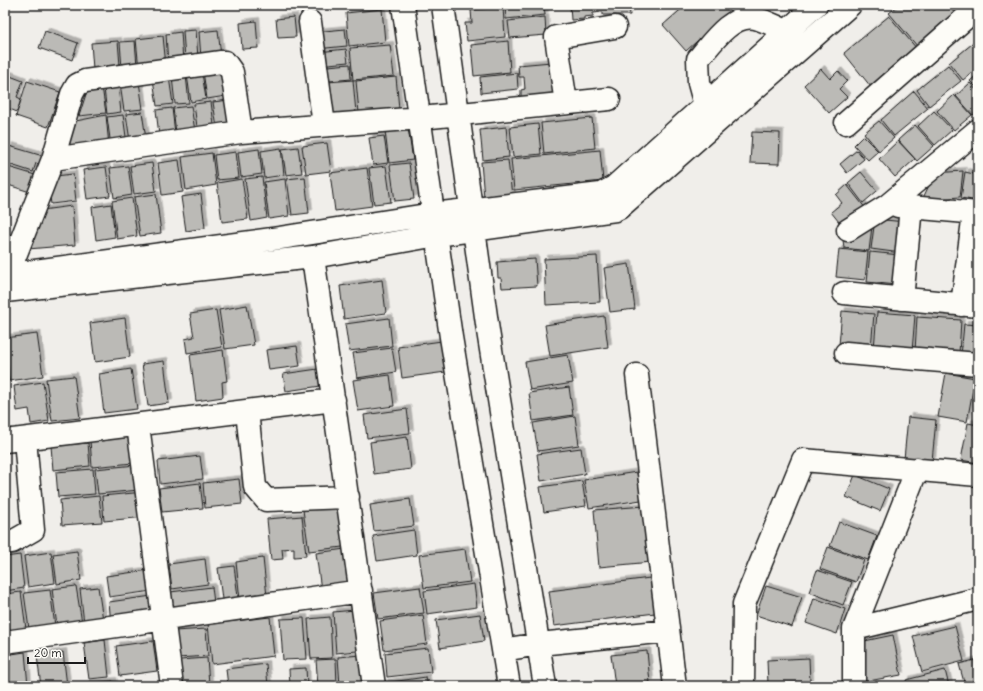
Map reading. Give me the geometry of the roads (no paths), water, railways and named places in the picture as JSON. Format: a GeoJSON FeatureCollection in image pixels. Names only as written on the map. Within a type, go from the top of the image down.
{"type":"FeatureCollection","features":[{"type":"Feature","properties":{"kind":"street"},"geometry":{"type":"LineString","coordinates":[[403,5],[421,118],[451,337],[509,686]]}},
{"type":"Feature","properties":{"kind":"street"},"geometry":{"type":"LineString","coordinates":[[443,5],[488,331],[545,686]]}},
{"type":"Feature","properties":{"kind":"street"},"geometry":{"type":"LineString","coordinates":[[6,280],[433,214],[592,196],[608,191],[816,5]]}},
{"type":"Feature","properties":{"kind":"street"},"geometry":{"type":"LineString","coordinates":[[6,280],[313,257],[437,235],[475,231],[619,208],[850,5]]}},
{"type":"Feature","properties":{"kind":"street"},"geometry":{"type":"LineString","coordinates":[[846,123],[978,7]]}},
{"type":"Feature","properties":{"kind":"street"},"geometry":{"type":"LineString","coordinates":[[705,105],[699,82],[698,58],[734,22],[742,19],[754,18],[790,28],[807,43]]}},
{"type":"Feature","properties":{"kind":"street"},"geometry":{"type":"LineString","coordinates":[[310,22],[324,125]]}},
{"type":"Feature","properties":{"kind":"street"},"geometry":{"type":"LineString","coordinates":[[566,103],[556,37],[615,26]]}},
{"type":"Feature","properties":{"kind":"street"},"geometry":{"type":"LineString","coordinates":[[6,280],[53,159],[72,94],[77,85],[85,81],[225,62],[232,72],[241,132]]}},
{"type":"Feature","properties":{"kind":"street"},"geometry":{"type":"LineString","coordinates":[[53,159],[241,132],[421,118],[609,99]]}},
{"type":"Feature","properties":{"kind":"street"},"geometry":{"type":"LineString","coordinates":[[848,230],[888,205],[978,130]]}},
{"type":"Feature","properties":{"kind":"street"},"geometry":{"type":"LineString","coordinates":[[844,294],[970,305],[976,213],[888,205]]}},
{"type":"Feature","properties":{"kind":"street"},"geometry":{"type":"LineString","coordinates":[[902,299],[911,207]]}},
{"type":"Feature","properties":{"kind":"street"},"geometry":{"type":"LineString","coordinates":[[313,257],[374,686]]}},
{"type":"Feature","properties":{"kind":"street"},"geometry":{"type":"LineString","coordinates":[[846,353],[978,364]]}},
{"type":"Feature","properties":{"kind":"street"},"geometry":{"type":"LineString","coordinates":[[637,375],[675,686]]}},
{"type":"Feature","properties":{"kind":"street"},"geometry":{"type":"LineString","coordinates":[[5,542],[12,542],[33,530],[15,440],[334,400]]}},
{"type":"Feature","properties":{"kind":"street"},"geometry":{"type":"LineString","coordinates":[[247,411],[255,486],[266,500],[348,497]]}},
{"type":"Feature","properties":{"kind":"street"},"geometry":{"type":"LineString","coordinates":[[138,425],[172,686]]}},
{"type":"Feature","properties":{"kind":"street"},"geometry":{"type":"LineString","coordinates":[[743,686],[744,604],[803,460],[917,469],[978,476]]}},
{"type":"Feature","properties":{"kind":"street"},"geometry":{"type":"LineString","coordinates":[[854,686],[854,629],[917,469]]}},
{"type":"Feature","properties":{"kind":"street"},"geometry":{"type":"LineString","coordinates":[[5,642],[361,591]]}},
{"type":"Feature","properties":{"kind":"street"},"geometry":{"type":"LineString","coordinates":[[854,629],[978,599]]}},
{"type":"Feature","properties":{"kind":"street"},"geometry":{"type":"LineString","coordinates":[[503,650],[539,644],[668,631]]}}]}
